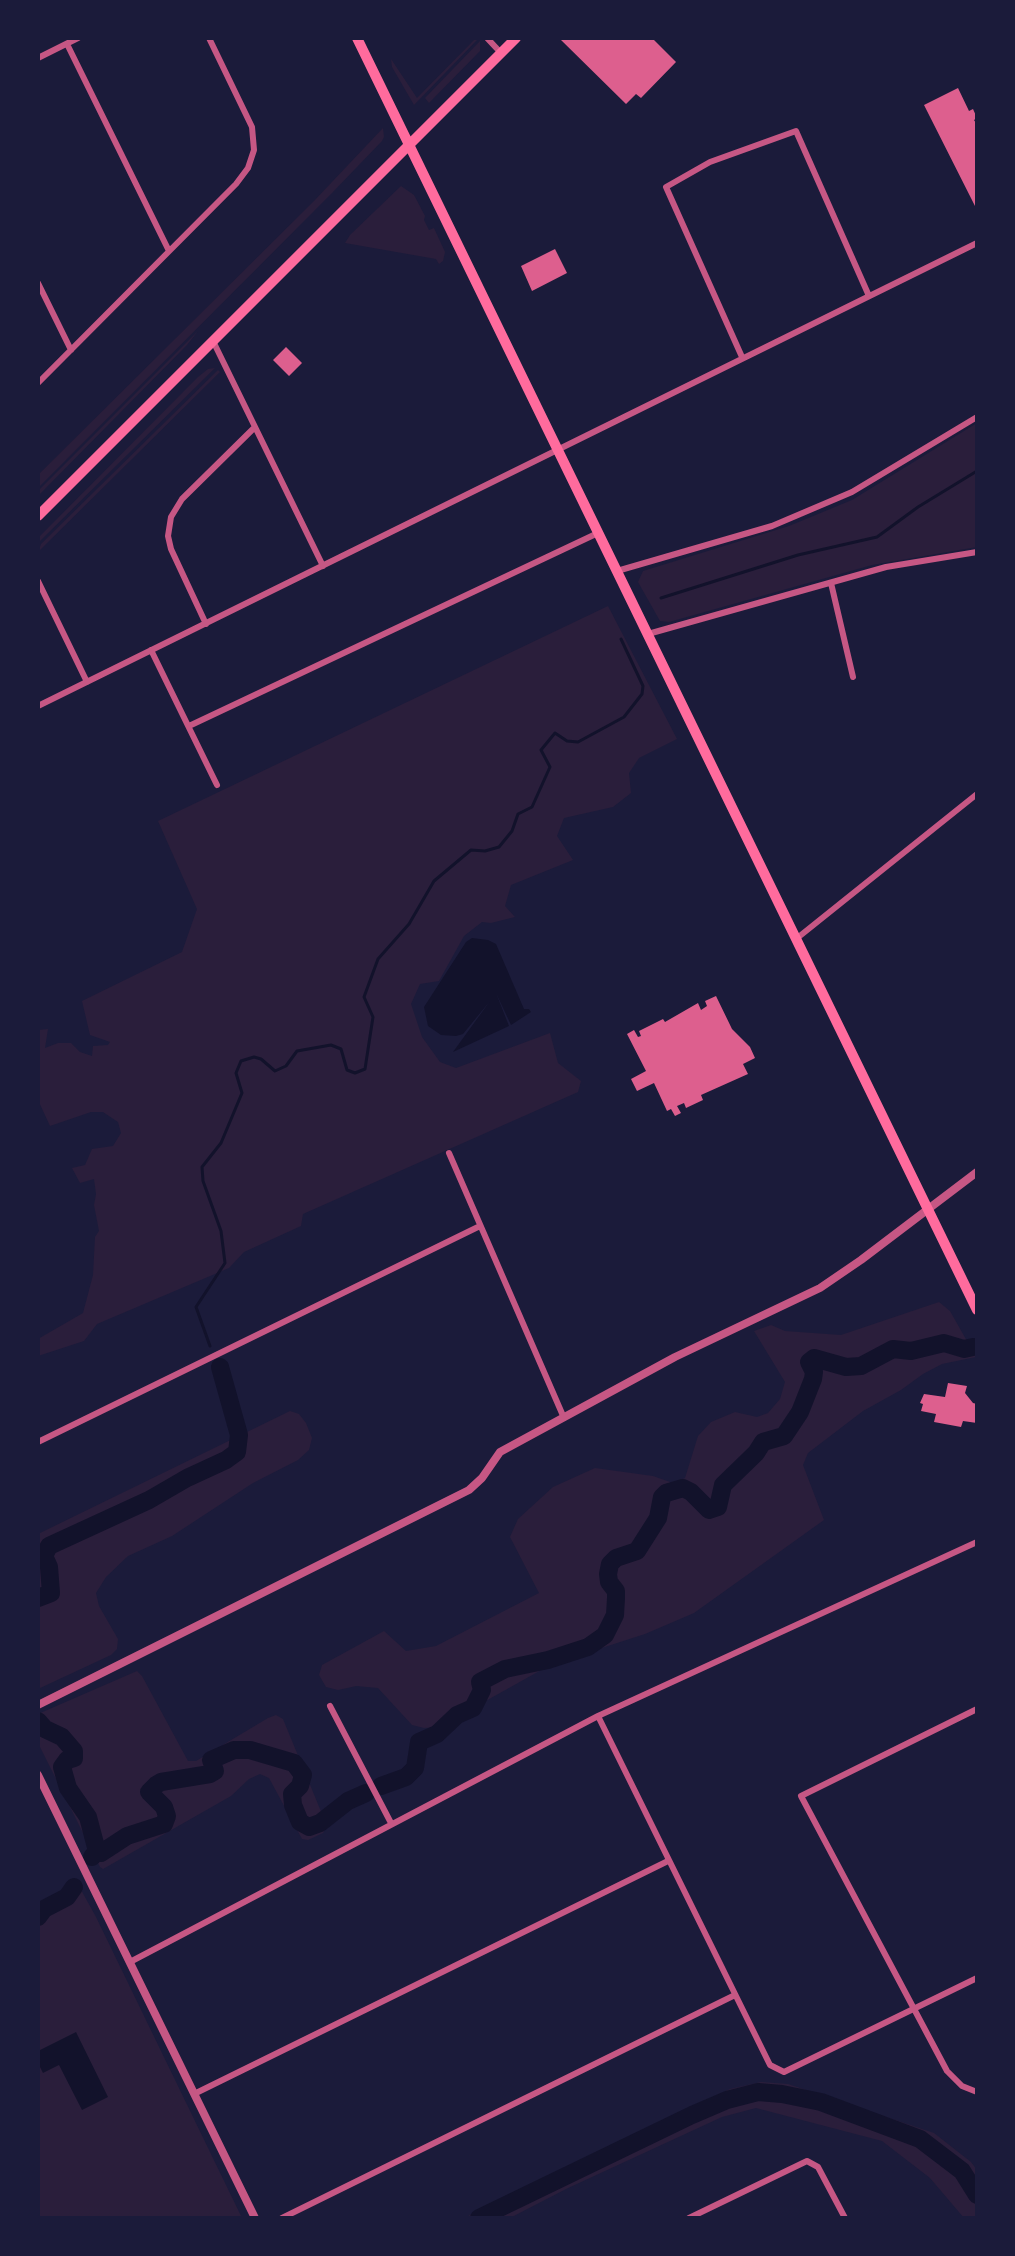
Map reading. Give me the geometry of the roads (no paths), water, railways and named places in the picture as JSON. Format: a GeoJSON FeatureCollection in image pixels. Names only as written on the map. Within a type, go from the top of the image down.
{"type":"FeatureCollection","features":[{"type":"Feature","properties":{"kind":"main road"},"geometry":{"type":"LineString","coordinates":[[357,38],[977,1310]]}},
{"type":"Feature","properties":{"kind":"main road"},"geometry":{"type":"LineString","coordinates":[[38,516],[516,38]]}},
{"type":"Feature","properties":{"kind":"street"},"geometry":{"type":"LineString","coordinates":[[38,58],[78,38]]}},
{"type":"Feature","properties":{"kind":"street"},"geometry":{"type":"LineString","coordinates":[[38,383],[242,177],[254,150],[255,138],[209,38]]}},
{"type":"Feature","properties":{"kind":"street"},"geometry":{"type":"LineString","coordinates":[[487,38],[501,53]]}},
{"type":"Feature","properties":{"kind":"street"},"geometry":{"type":"LineString","coordinates":[[67,44],[169,251]]}},
{"type":"Feature","properties":{"kind":"street"},"geometry":{"type":"LineString","coordinates":[[742,357],[666,187],[710,162],[796,131],[869,296]]}},
{"type":"Feature","properties":{"kind":"street"},"geometry":{"type":"LineString","coordinates":[[38,706],[977,243]]}},
{"type":"Feature","properties":{"kind":"street"},"geometry":{"type":"LineString","coordinates":[[38,283],[71,350]]}},
{"type":"Feature","properties":{"kind":"street"},"geometry":{"type":"LineString","coordinates":[[213,341],[323,566]]}},
{"type":"Feature","properties":{"kind":"street"},"geometry":{"type":"LineString","coordinates":[[617,571],[772,526],[852,492],[977,417]]}},
{"type":"Feature","properties":{"kind":"street"},"geometry":{"type":"LineString","coordinates":[[206,624],[174,559],[168,536],[169,525],[182,499],[255,427]]}},
{"type":"Feature","properties":{"kind":"street"},"geometry":{"type":"LineString","coordinates":[[189,726],[598,533]]}},
{"type":"Feature","properties":{"kind":"street"},"geometry":{"type":"LineString","coordinates":[[648,634],[886,567],[977,552]]}},
{"type":"Feature","properties":{"kind":"street"},"geometry":{"type":"LineString","coordinates":[[38,581],[87,682]]}},
{"type":"Feature","properties":{"kind":"street"},"geometry":{"type":"LineString","coordinates":[[831,583],[853,677]]}},
{"type":"Feature","properties":{"kind":"street"},"geometry":{"type":"LineString","coordinates":[[151,650],[217,785]]}},
{"type":"Feature","properties":{"kind":"street"},"geometry":{"type":"LineString","coordinates":[[796,939],[977,794]]}},
{"type":"Feature","properties":{"kind":"street"},"geometry":{"type":"LineString","coordinates":[[449,1153],[564,1418]]}},
{"type":"Feature","properties":{"kind":"street"},"geometry":{"type":"LineString","coordinates":[[38,1705],[459,1495],[482,1478],[500,1452],[675,1357],[820,1288],[977,1172]]}},
{"type":"Feature","properties":{"kind":"street"},"geometry":{"type":"LineString","coordinates":[[38,1442],[480,1226]]}},
{"type":"Feature","properties":{"kind":"street"},"geometry":{"type":"LineString","coordinates":[[130,1962],[598,1716],[977,1542]]}},
{"type":"Feature","properties":{"kind":"street"},"geometry":{"type":"LineString","coordinates":[[330,1706],[391,1823]]}},
{"type":"Feature","properties":{"kind":"street"},"geometry":{"type":"LineString","coordinates":[[977,1709],[801,1796],[947,2071],[962,2086],[977,2092]]}},
{"type":"Feature","properties":{"kind":"street"},"geometry":{"type":"LineString","coordinates":[[598,1716],[770,2065],[784,2072],[977,1978]]}},
{"type":"Feature","properties":{"kind":"street"},"geometry":{"type":"LineString","coordinates":[[38,1775],[255,2218]]}},
{"type":"Feature","properties":{"kind":"street"},"geometry":{"type":"LineString","coordinates":[[194,2094],[668,1861]]}},
{"type":"Feature","properties":{"kind":"street"},"geometry":{"type":"LineString","coordinates":[[282,2218],[735,1995]]}},
{"type":"Feature","properties":{"kind":"street"},"geometry":{"type":"LineString","coordinates":[[689,2218],[803,2162],[811,2162],[818,2167],[845,2218]]}},
{"type":"Feature","properties":{"kind":"waterway"},"geometry":{"type":"LineString","coordinates":[[661,598],[798,555],[877,537],[918,507],[977,471]]}},
{"type":"Feature","properties":{"kind":"waterway"},"geometry":{"type":"LineString","coordinates":[[210,1346],[196,1307],[225,1263],[221,1231],[203,1181],[202,1167],[221,1143],[242,1093],[236,1073],[241,1061],[254,1057],[261,1059],[275,1071],[286,1066],[297,1051],[331,1045],[341,1049],[347,1070],[355,1073],[365,1069],[373,1017],[364,997],[378,959],[409,924],[434,881],[471,850],[485,851],[499,847],[512,831],[518,814],[532,807],[550,767],[541,750],[555,733],[567,741],[578,742],[624,717],[642,694],[643,686],[621,639]]}},
{"type":"Feature","properties":{"kind":"waterway"},"geometry":{"type":"LineString","coordinates":[[381,1786],[406,1777],[415,1768],[419,1742],[437,1734],[457,1715],[473,1708],[482,1690],[480,1682],[505,1669],[588,1647],[605,1635],[615,1615],[616,1591],[609,1582],[610,1564],[616,1558],[637,1551],[658,1518],[662,1497],[666,1493],[683,1488],[709,1510],[718,1507],[723,1485],[763,1442],[784,1436],[800,1412],[813,1379],[814,1372],[809,1362],[814,1358],[846,1367],[861,1366],[893,1349],[911,1351],[944,1343],[964,1349],[973,1347]]}},
{"type":"Feature","properties":{"kind":"waterway"},"geometry":{"type":"LineString","coordinates":[[38,1598],[51,1593],[49,1567],[44,1556],[49,1546],[149,1500],[237,1452],[239,1435],[220,1367]]}},
{"type":"Feature","properties":{"kind":"waterway"},"geometry":{"type":"LineString","coordinates":[[38,1721],[45,1729],[62,1737],[74,1751],[74,1758],[67,1760],[62,1767],[68,1788],[88,1817],[97,1851],[92,1857]]}},
{"type":"Feature","properties":{"kind":"waterway"},"geometry":{"type":"LineString","coordinates":[[97,1851],[101,1853],[127,1836],[164,1824],[167,1816],[164,1807],[149,1792],[156,1785],[210,1774],[215,1771],[211,1760],[234,1750],[250,1750],[294,1763],[303,1775],[300,1786],[292,1794],[293,1805],[300,1822],[309,1827],[366,1793]]}},
{"type":"Feature","properties":{"kind":"waterway"},"geometry":{"type":"LineString","coordinates":[[38,1917],[44,1909],[67,1897],[74,1887]]}},
{"type":"Feature","properties":{"kind":"waterway"},"geometry":{"type":"LineString","coordinates":[[479,2218],[692,2115],[727,2100],[758,2092],[821,2102],[920,2139],[962,2171],[977,2195]]}}]}
